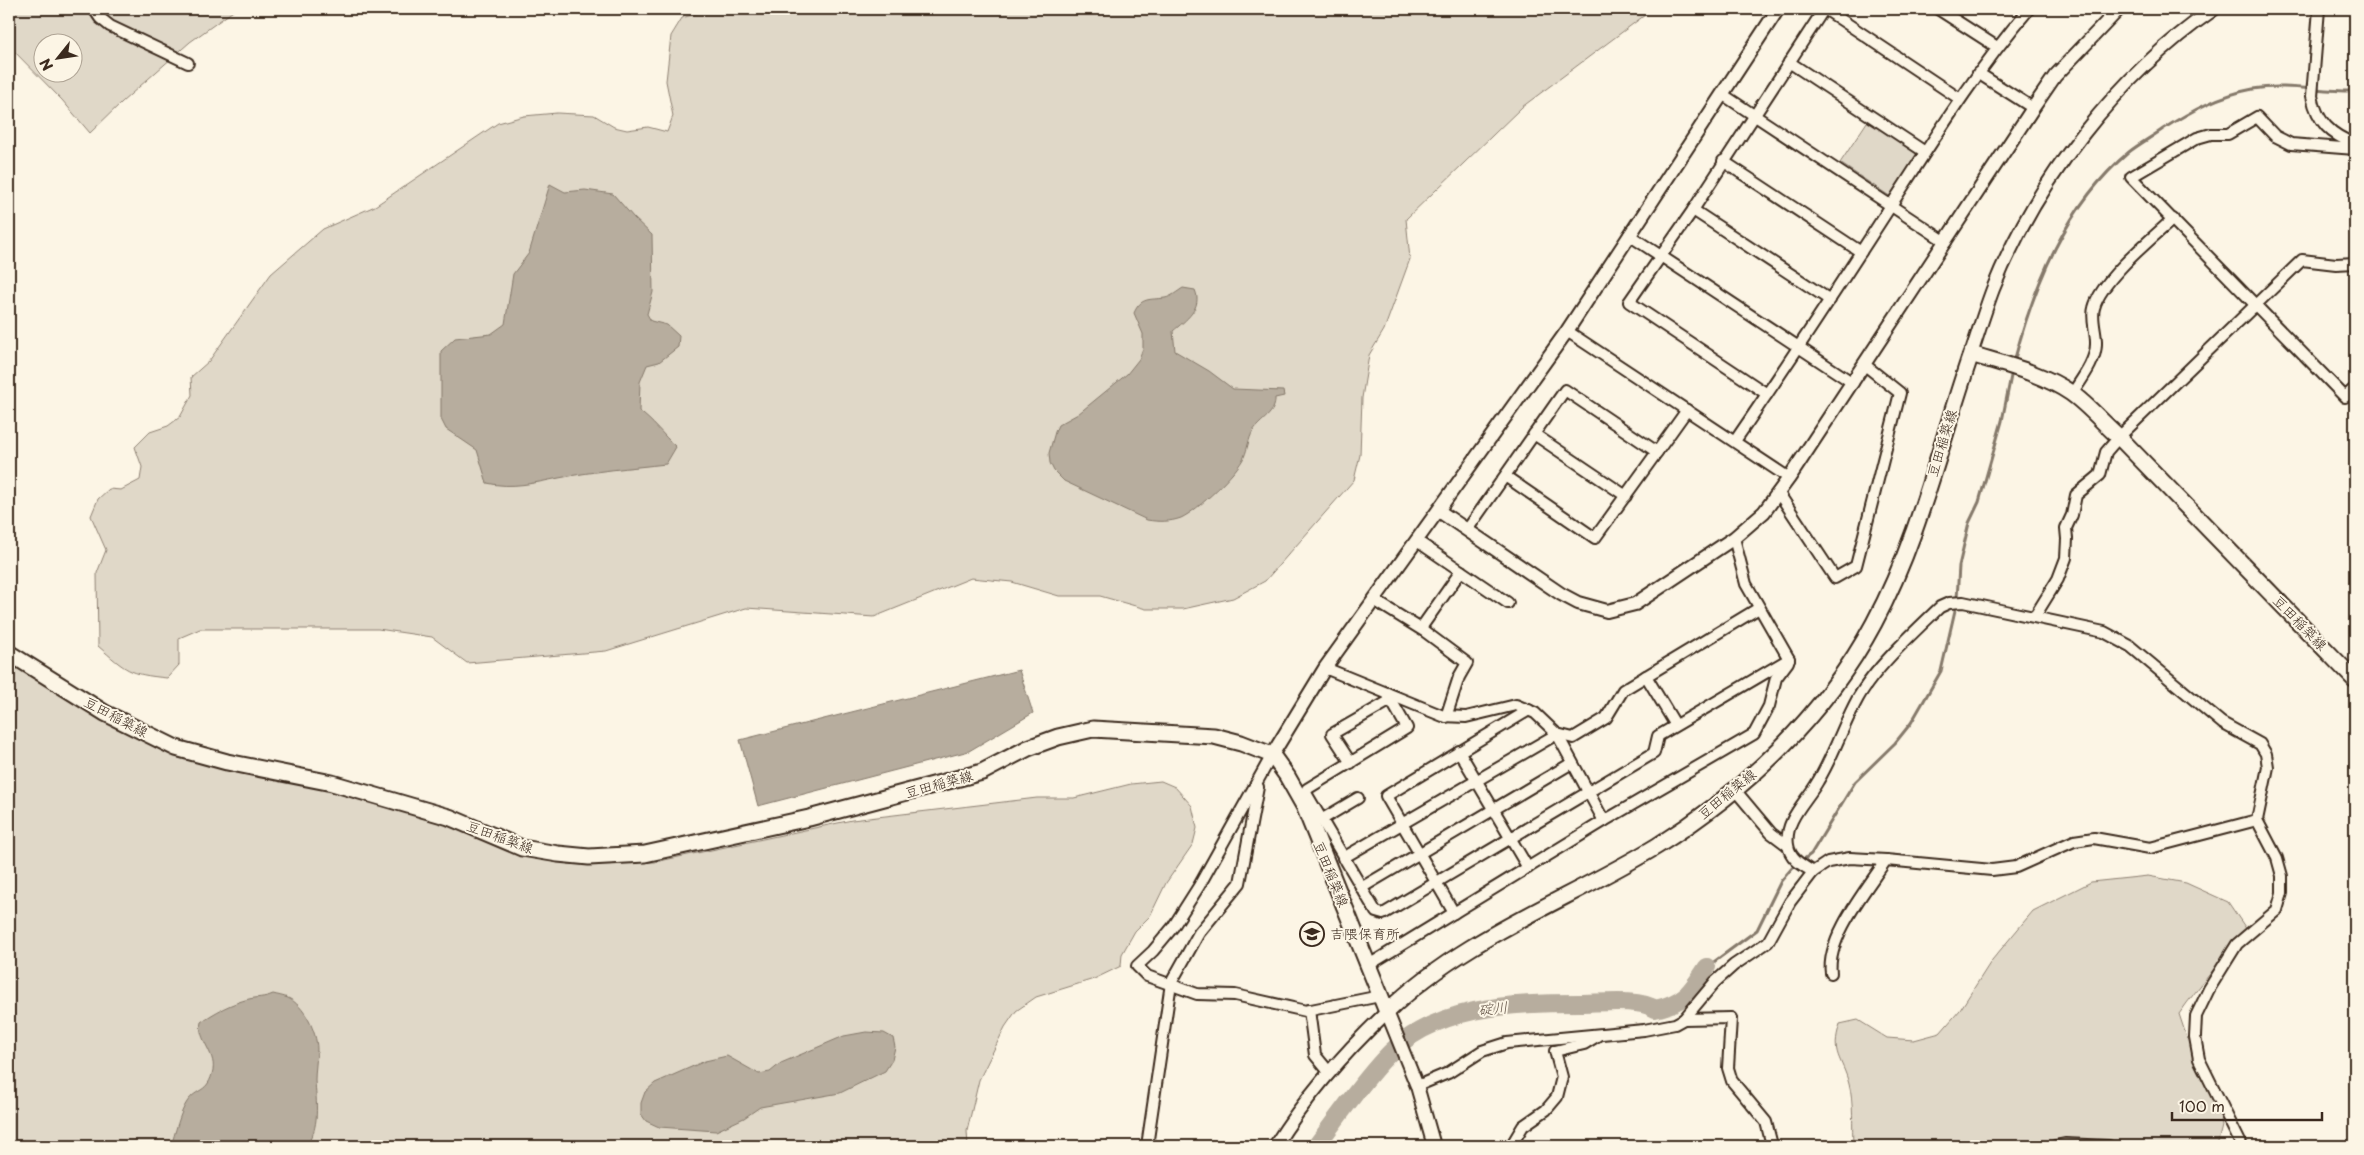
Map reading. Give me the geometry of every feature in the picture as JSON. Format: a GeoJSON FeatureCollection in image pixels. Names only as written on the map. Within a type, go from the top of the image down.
{"type":"FeatureCollection","features":[{"type":"Feature","properties":{"kind":"main road","name":"豆田稲築線"},"geometry":{"type":"LineString","coordinates":[[9,653],[105,713],[176,748],[227,762],[332,783],[449,817],[522,848],[574,856],[645,854],[809,818],[982,772],[1043,742],[1093,730],[1214,736],[1242,743],[1272,755],[1302,794],[1367,966],[1387,1012],[1410,990],[1476,945],[1656,846],[1735,790],[1806,719],[1851,661],[1874,623],[1900,565],[1917,519],[1971,354],[2034,376],[2071,393],[2119,437],[2355,680]]}},
{"type":"Feature","properties":{"kind":"street"},"geometry":{"type":"LineString","coordinates":[[94,9],[100,18],[110,26],[188,64]]}},
{"type":"Feature","properties":{"kind":"street"},"geometry":{"type":"LineString","coordinates":[[1380,996],[1309,1010],[1235,995],[1197,994],[1171,983],[1147,976],[1137,966],[1153,951],[1173,927],[1199,886],[1272,755],[1325,668],[1567,331],[1778,9]]}},
{"type":"Feature","properties":{"kind":"street"},"geometry":{"type":"LineString","coordinates":[[1767,394],[1629,302],[1693,210],[1723,161],[1824,9],[1960,99]]}},
{"type":"Feature","properties":{"kind":"street"},"geometry":{"type":"LineString","coordinates":[[1938,9],[1997,47]]}},
{"type":"Feature","properties":{"kind":"street"},"geometry":{"type":"LineString","coordinates":[[1735,441],[1799,348],[1960,99],[1997,47],[2029,9]]}},
{"type":"Feature","properties":{"kind":"street"},"geometry":{"type":"LineString","coordinates":[[1971,354],[1993,288],[2030,214],[2066,158],[2108,104],[2155,54],[2183,30],[2214,9]]}},
{"type":"Feature","properties":{"kind":"street"},"geometry":{"type":"LineString","coordinates":[[2319,9],[2312,96],[2314,106],[2324,125],[2330,131],[2339,138],[2355,144]]}},
{"type":"Feature","properties":{"kind":"street"},"geometry":{"type":"LineString","coordinates":[[1439,511],[1561,594],[1578,603],[1607,611],[1635,604],[1734,538],[1764,512],[1789,478],[2055,76],[2112,11]]}},
{"type":"Feature","properties":{"kind":"street"},"geometry":{"type":"LineString","coordinates":[[1789,62],[1925,152]]}},
{"type":"Feature","properties":{"kind":"street"},"geometry":{"type":"LineString","coordinates":[[1978,73],[2033,108]]}},
{"type":"Feature","properties":{"kind":"street"},"geometry":{"type":"LineString","coordinates":[[1722,94],[1755,114],[1946,242]]}},
{"type":"Feature","properties":{"kind":"street"},"geometry":{"type":"LineString","coordinates":[[2355,149],[2291,144],[2275,136],[2257,117],[2236,131],[2197,138],[2131,177],[2345,398],[2355,388]]}},
{"type":"Feature","properties":{"kind":"street"},"geometry":{"type":"LineString","coordinates":[[1723,161],[1861,252]]}},
{"type":"Feature","properties":{"kind":"street"},"geometry":{"type":"LineString","coordinates":[[1693,210],[1830,300]]}},
{"type":"Feature","properties":{"kind":"street"},"geometry":{"type":"LineString","coordinates":[[2071,393],[2095,351],[2093,308],[2102,292],[2111,279],[2172,219]]}},
{"type":"Feature","properties":{"kind":"street"},"geometry":{"type":"LineString","coordinates":[[1629,234],[1853,383]]}},
{"type":"Feature","properties":{"kind":"street"},"geometry":{"type":"LineString","coordinates":[[2035,616],[2058,580],[2066,558],[2068,539],[2066,528],[2072,514],[2076,495],[2100,475],[2106,452],[2119,437],[2302,260],[2336,264],[2355,263]]}},
{"type":"Feature","properties":{"kind":"street"},"geometry":{"type":"LineString","coordinates":[[1567,331],[1789,478]]}},
{"type":"Feature","properties":{"kind":"street"},"geometry":{"type":"LineString","coordinates":[[1778,492],[1835,578],[1856,566],[1900,393],[1865,365]]}},
{"type":"Feature","properties":{"kind":"street"},"geometry":{"type":"LineString","coordinates":[[1467,530],[1565,390],[1657,452]]}},
{"type":"Feature","properties":{"kind":"street"},"geometry":{"type":"LineString","coordinates":[[1505,476],[1595,538],[1687,410]]}},
{"type":"Feature","properties":{"kind":"street"},"geometry":{"type":"LineString","coordinates":[[1534,434],[1626,496]]}},
{"type":"Feature","properties":{"kind":"street"},"geometry":{"type":"LineString","coordinates":[[1734,538],[1746,584],[1790,659]]}},
{"type":"Feature","properties":{"kind":"street"},"geometry":{"type":"LineString","coordinates":[[1417,541],[1508,603]]}},
{"type":"Feature","properties":{"kind":"street"},"geometry":{"type":"LineString","coordinates":[[1421,628],[1461,571]]}},
{"type":"Feature","properties":{"kind":"street"},"geometry":{"type":"LineString","coordinates":[[1374,600],[1421,628],[1467,662],[1460,676],[1446,717]]}},
{"type":"Feature","properties":{"kind":"street"},"geometry":{"type":"LineString","coordinates":[[1813,872],[1796,861],[1788,845],[1788,828],[1819,781],[1858,698],[1874,676],[1940,608],[1949,603],[1962,602],[2035,616],[2104,632],[2130,646],[2222,723],[2260,744],[2266,754],[2268,767],[2257,820],[2277,858],[2282,876],[2282,893],[2277,910],[2237,944],[2209,990],[2196,1016],[2195,1037],[2199,1059],[2242,1146]]}},
{"type":"Feature","properties":{"kind":"street"},"geometry":{"type":"LineString","coordinates":[[1343,858],[1557,734],[1573,738],[1601,723],[1623,690],[1759,608]]}},
{"type":"Feature","properties":{"kind":"street"},"geometry":{"type":"LineString","coordinates":[[1389,696],[1407,728],[1307,789],[1302,794],[1321,820],[1376,912],[1383,914],[1654,753],[1658,736],[1675,724],[1790,659]]}},
{"type":"Feature","properties":{"kind":"street"},"geometry":{"type":"LineString","coordinates":[[1367,966],[1604,821],[1754,734],[1769,706],[1776,678],[1790,659]]}},
{"type":"Feature","properties":{"kind":"street"},"geometry":{"type":"LineString","coordinates":[[1325,668],[1389,696],[1446,717],[1466,717],[1516,705],[1535,713],[1557,734],[1604,821]]}},
{"type":"Feature","properties":{"kind":"street"},"geometry":{"type":"LineString","coordinates":[[1646,676],[1675,724]]}},
{"type":"Feature","properties":{"kind":"street"},"geometry":{"type":"LineString","coordinates":[[1351,763],[1332,734],[1389,696]]}},
{"type":"Feature","properties":{"kind":"street"},"geometry":{"type":"LineString","coordinates":[[1454,913],[1386,796],[1529,710]]}},
{"type":"Feature","properties":{"kind":"street"},"geometry":{"type":"LineString","coordinates":[[1459,751],[1528,868]]}},
{"type":"Feature","properties":{"kind":"street"},"geometry":{"type":"LineString","coordinates":[[1361,888],[1572,763]]}},
{"type":"Feature","properties":{"kind":"street"},"geometry":{"type":"LineString","coordinates":[[1148,1146],[1171,983],[1199,933],[1240,883],[1261,776]]}},
{"type":"Feature","properties":{"kind":"street"},"geometry":{"type":"LineString","coordinates":[[1735,790],[1771,833],[1788,845]]}},
{"type":"Feature","properties":{"kind":"street"},"geometry":{"type":"LineString","coordinates":[[1321,820],[1358,798]]}},
{"type":"Feature","properties":{"kind":"street"},"geometry":{"type":"LineString","coordinates":[[1417,1086],[1448,1073],[1482,1051],[1502,1044],[1644,1030],[1676,1024],[1684,1019],[1715,982],[1734,965],[1768,942],[1790,902],[1813,872],[1822,865],[1837,860],[1886,860],[1992,870],[2016,867],[2074,841],[2094,838],[2150,848],[2257,820]]}},
{"type":"Feature","properties":{"kind":"street"},"geometry":{"type":"LineString","coordinates":[[1831,973],[1830,964],[1837,937],[1886,860]]}},
{"type":"Feature","properties":{"kind":"street"},"geometry":{"type":"LineString","coordinates":[[1309,1010],[1315,1055],[1329,1072]]}},
{"type":"Feature","properties":{"kind":"street"},"geometry":{"type":"LineString","coordinates":[[1275,1146],[1329,1072],[1355,1042],[1387,1012],[1417,1086],[1434,1146]]}},
{"type":"Feature","properties":{"kind":"street"},"geometry":{"type":"LineString","coordinates":[[1684,1019],[1731,1018],[1728,1068],[1732,1082],[1766,1122],[1771,1146]]}},
{"type":"Feature","properties":{"kind":"street"},"geometry":{"type":"LineString","coordinates":[[1510,1146],[1523,1126],[1546,1110],[1557,1097],[1562,1077],[1555,1051],[1584,1044],[1601,1034]]}},
{"type":"Feature","properties":{"kind":"street"},"geometry":{"type":"LineString","coordinates":[[2055,1146],[2065,1144],[2109,1146]]}},
{"type":"Feature","properties":{"kind":"shaded area"},"geometry":{"type":"Polygon","coordinates":[[[9,9],[236,9],[190,42],[90,133],[44,82],[82,82],[82,32],[32,32],[32,69],[9,46],[9,9]]]}},
{"type":"Feature","properties":{"kind":"shaded area"},"geometry":{"type":"Polygon","coordinates":[[[775,9],[1653,9],[1522,107],[1406,219],[1410,259],[1384,330],[1369,355],[1362,398],[1360,455],[1354,480],[1265,581],[1233,598],[1183,609],[1146,609],[1100,596],[1059,596],[1012,582],[971,578],[874,617],[746,608],[606,651],[467,663],[432,637],[378,629],[200,629],[179,638],[179,665],[167,678],[144,675],[129,670],[98,646],[97,573],[106,550],[91,516],[98,499],[109,489],[121,490],[140,480],[142,467],[135,447],[150,432],[168,426],[180,417],[192,395],[191,377],[209,361],[271,274],[323,229],[375,206],[498,123],[524,116],[557,113],[594,115],[614,127],[627,130],[648,127],[667,132],[673,116],[666,81],[671,36],[682,18],[702,12],[775,9]]]}},
{"type":"Feature","properties":{"kind":"shaded area"},"geometry":{"type":"Polygon","coordinates":[[[1869,119],[1920,152],[1891,197],[1840,163],[1869,119]]]}},
{"type":"Feature","properties":{"kind":"shaded area"},"geometry":{"type":"Polygon","coordinates":[[[550,184],[565,192],[585,190],[613,194],[652,235],[653,292],[647,314],[651,321],[667,325],[679,336],[678,347],[659,362],[647,365],[640,382],[639,411],[676,447],[666,464],[585,473],[523,485],[496,485],[487,483],[477,450],[446,429],[441,419],[441,351],[455,338],[491,334],[505,324],[513,274],[529,253],[550,184]]]}},
{"type":"Feature","properties":{"kind":"shaded area"},"geometry":{"type":"Polygon","coordinates":[[[1183,288],[1195,290],[1197,302],[1192,313],[1173,331],[1175,351],[1209,371],[1233,389],[1283,391],[1284,396],[1275,398],[1275,404],[1271,412],[1253,431],[1240,464],[1216,491],[1197,508],[1181,518],[1169,521],[1151,521],[1064,481],[1054,471],[1050,463],[1049,453],[1058,425],[1078,414],[1127,374],[1139,359],[1143,348],[1143,334],[1134,313],[1140,304],[1146,300],[1167,297],[1183,288]]]}},
{"type":"Feature","properties":{"kind":"shaded area"},"geometry":{"type":"Polygon","coordinates":[[[9,656],[174,752],[336,788],[452,822],[503,846],[537,858],[569,864],[655,862],[852,820],[1037,798],[1074,798],[1131,784],[1161,781],[1175,787],[1192,806],[1197,828],[1193,844],[1166,883],[1150,916],[1135,931],[1122,954],[1121,966],[1094,979],[1036,997],[1016,1011],[1005,1027],[979,1080],[967,1131],[968,1146],[9,1146],[9,656]]]}},
{"type":"Feature","properties":{"kind":"shaded area"},"geometry":{"type":"Polygon","coordinates":[[[1019,670],[1033,713],[969,751],[758,806],[740,740],[1019,670]]]}},
{"type":"Feature","properties":{"kind":"shaded area"},"geometry":{"type":"Polygon","coordinates":[[[2148,876],[2186,883],[2228,902],[2247,930],[2179,1014],[2187,1038],[2204,1057],[2217,1095],[2222,1126],[2217,1146],[1853,1146],[1851,1091],[1838,1055],[1836,1042],[1840,1024],[1858,1020],[1887,1038],[1914,1040],[1940,1033],[1960,1010],[1992,960],[2033,911],[2091,882],[2148,876]]]}},
{"type":"Feature","properties":{"kind":"shaded area"},"geometry":{"type":"Polygon","coordinates":[[[273,994],[288,998],[294,1002],[304,1013],[315,1035],[317,1049],[315,1080],[316,1115],[310,1139],[305,1146],[171,1146],[184,1106],[191,1097],[205,1087],[211,1078],[213,1070],[212,1058],[200,1028],[201,1022],[218,1011],[236,1003],[273,994]]]}},
{"type":"Feature","properties":{"kind":"shaded area"},"geometry":{"type":"Polygon","coordinates":[[[866,1032],[884,1033],[893,1038],[895,1047],[892,1060],[885,1071],[840,1093],[760,1107],[744,1118],[716,1131],[659,1127],[646,1121],[641,1114],[641,1103],[645,1092],[655,1083],[705,1061],[727,1056],[759,1074],[770,1072],[781,1063],[844,1036],[866,1032]]]}},
{"type":"Feature","properties":{"kind":"waterway"},"geometry":{"type":"LineString","coordinates":[[2014,362],[2032,304],[2055,248],[2087,196],[2129,152],[2195,110],[2229,95],[2266,87],[2355,91]]}},
{"type":"Feature","properties":{"kind":"waterway"},"geometry":{"type":"LineString","coordinates":[[1957,599],[1959,566],[1969,523],[1979,502],[2002,421],[2012,371]]}},
{"type":"Feature","properties":{"kind":"waterway"},"geometry":{"type":"LineString","coordinates":[[1707,967],[1757,930],[1781,881],[1793,867],[1811,854],[1855,782],[1895,743],[1911,723],[1941,671],[1956,606]]}},
{"type":"Feature","properties":{"kind":"waterway","name":"碇川"},"geometry":{"type":"LineString","coordinates":[[1316,1146],[1357,1091],[1384,1059],[1404,1041],[1426,1027],[1450,1018],[1501,1006],[1630,1002],[1640,1003],[1655,1009],[1680,1000],[1691,990],[1707,967]]}},
{"type":"Feature","properties":{"kind":"place","name":"吉隈保育所"},"geometry":{"type":"Point","coordinates":[1312,934]}}]}
